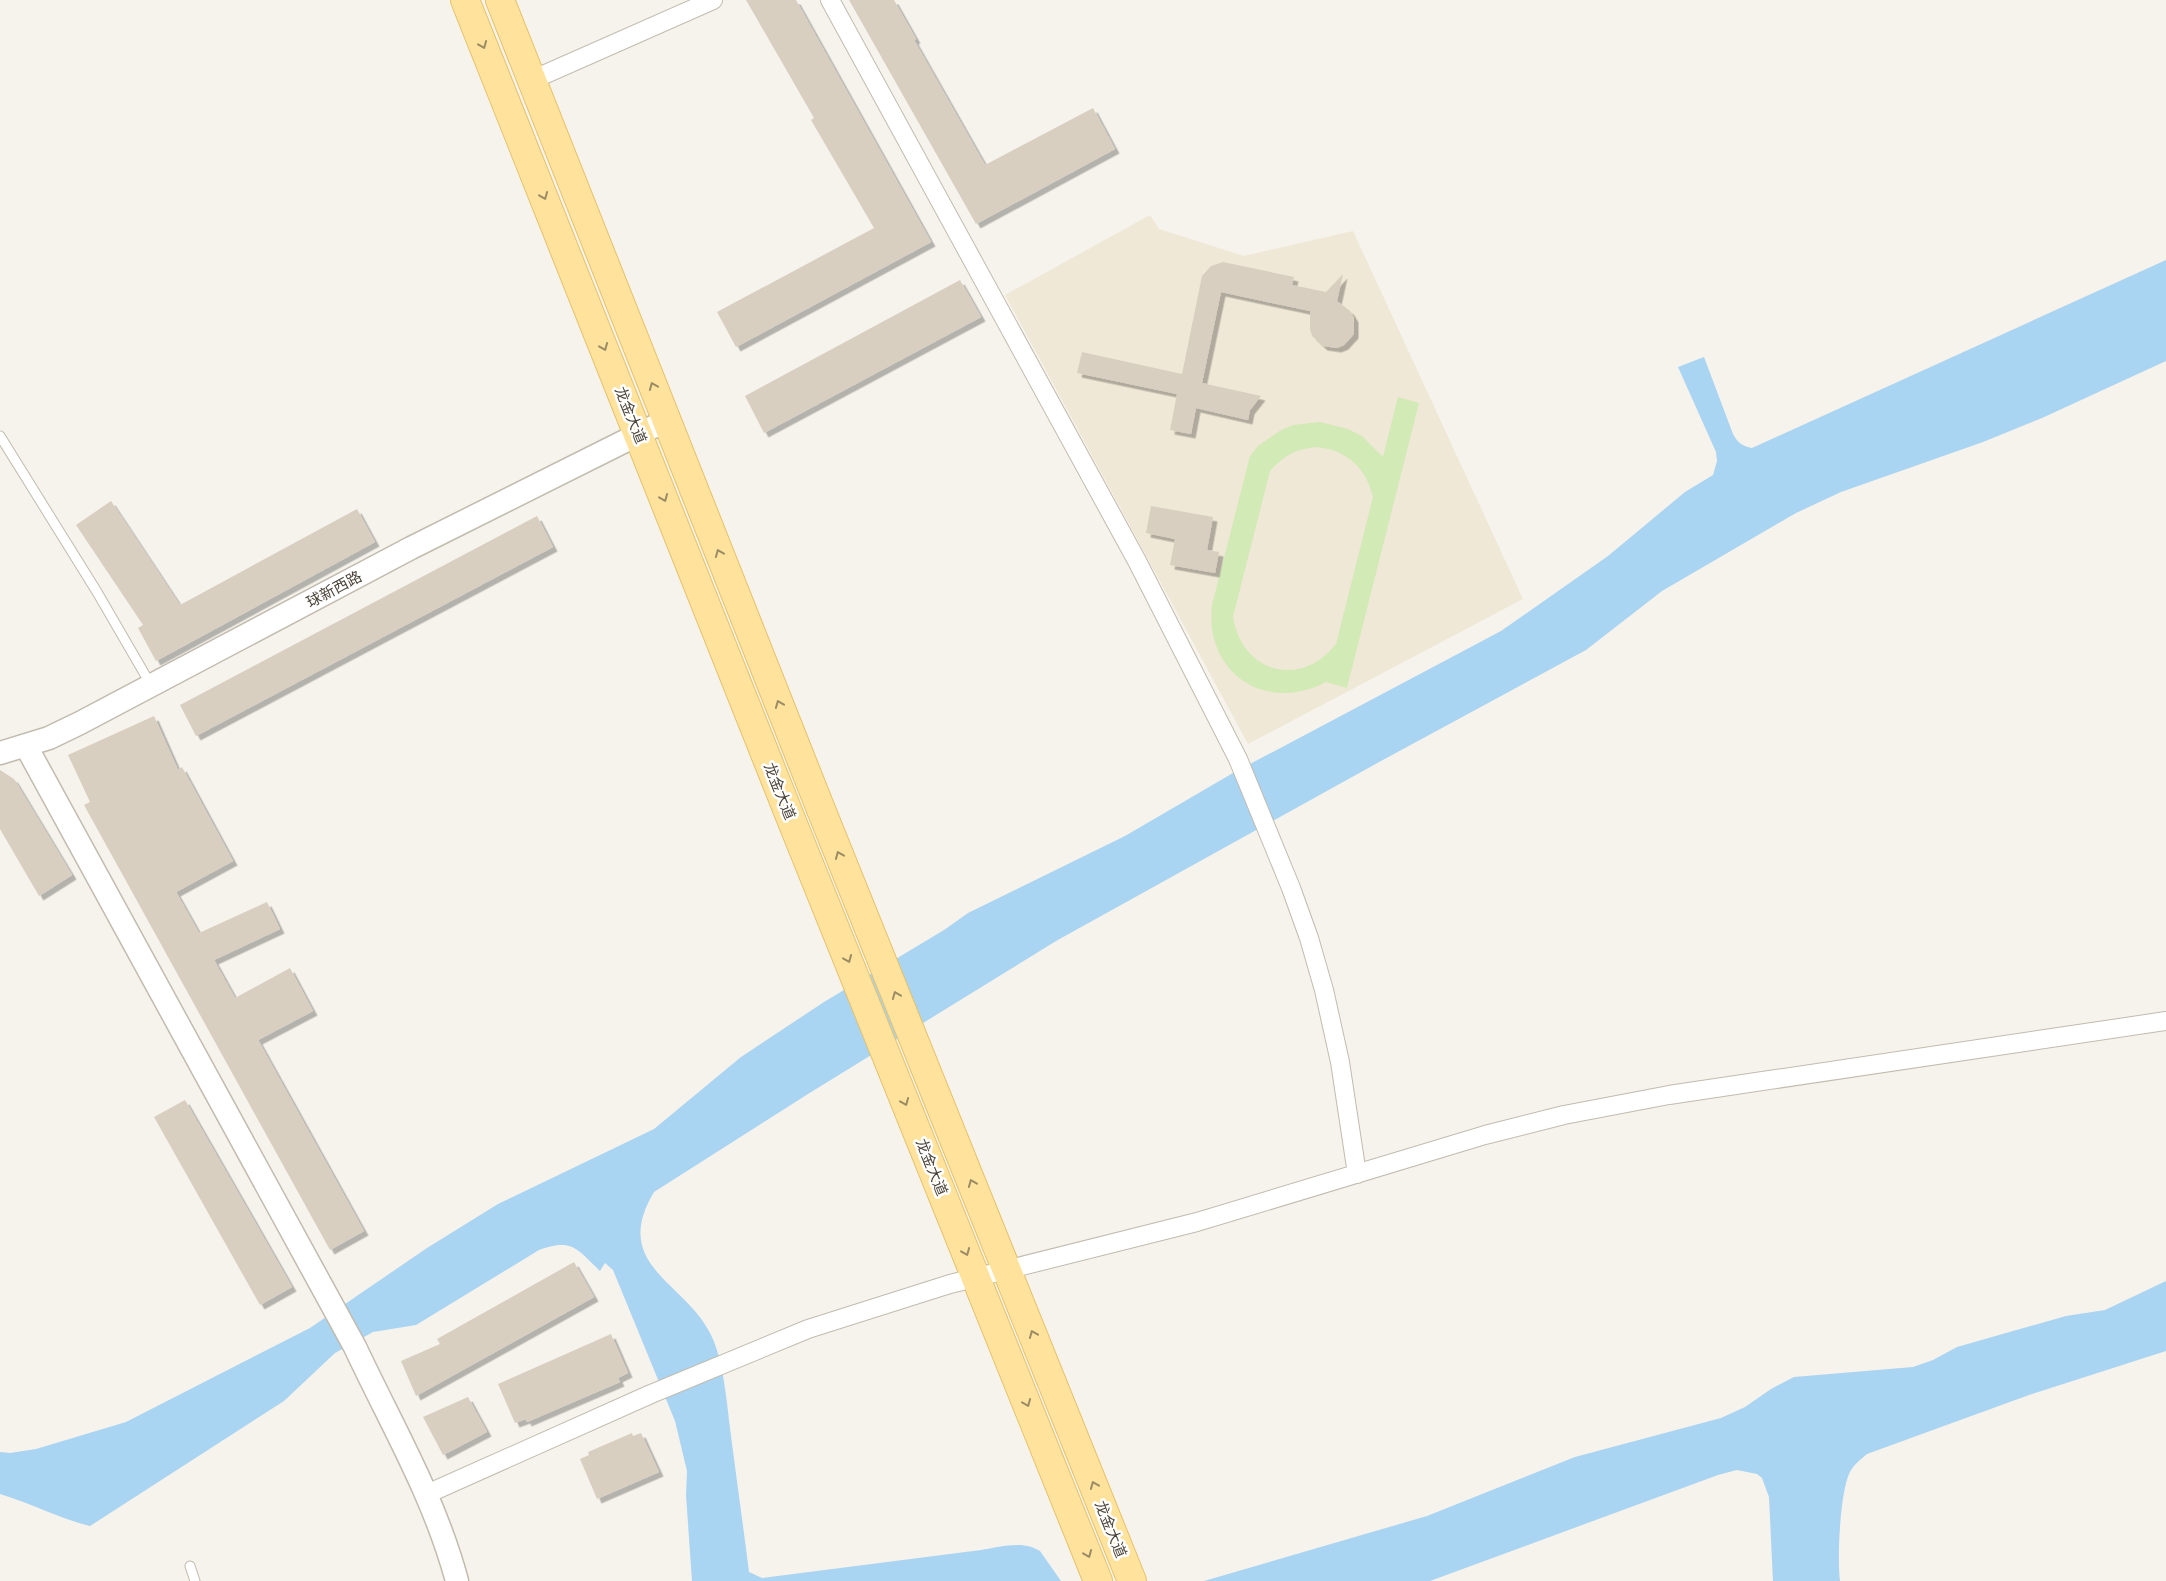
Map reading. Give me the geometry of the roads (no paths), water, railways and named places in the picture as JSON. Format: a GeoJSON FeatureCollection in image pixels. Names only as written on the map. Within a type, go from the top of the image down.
{"type":"FeatureCollection","features":[{"type":"Feature","properties":{"kind":"main road","name":"龙金大道"},"geometry":{"type":"LineString","coordinates":[[465,0],[829,914],[1098,1581]]}},
{"type":"Feature","properties":{"kind":"main road","name":"龙金大道"},"geometry":{"type":"LineString","coordinates":[[500,0],[858,900],[1132,1580]]}},
{"type":"Feature","properties":{"kind":"street"},"geometry":{"type":"LineString","coordinates":[[532,80],[713,0]]}},
{"type":"Feature","properties":{"kind":"street"},"geometry":{"type":"LineString","coordinates":[[830,0],[1137,562],[1238,759],[1306,930],[1324,990],[1340,1062],[1357,1174]]}},
{"type":"Feature","properties":{"kind":"street","name":"球新西路"},"geometry":{"type":"LineString","coordinates":[[0,753],[26,746],[80,723],[412,548],[667,420]]}},
{"type":"Feature","properties":{"kind":"street"},"geometry":{"type":"LineString","coordinates":[[26,746],[355,1348],[427,1494],[450,1555],[457,1581]]}},
{"type":"Feature","properties":{"kind":"street"},"geometry":{"type":"LineString","coordinates":[[427,1494],[651,1394],[808,1329],[977,1278],[1197,1222],[1485,1135],[1616,1104],[2166,1021]]}},
{"type":"Feature","properties":{"kind":"lane"},"geometry":{"type":"LineString","coordinates":[[0,436],[97,592],[152,686]]}},
{"type":"Feature","properties":{"kind":"lane"},"geometry":{"type":"LineString","coordinates":[[190,1566],[195,1581]]}},
{"type":"Feature","properties":{"kind":"water"},"geometry":{"type":"Polygon","coordinates":[[[2166,260],[2166,361],[2042,418],[1983,442],[1841,492],[1796,513],[1662,591],[1586,650],[1056,941],[808,1094],[654,1192],[643,1217],[641,1238],[646,1256],[656,1271],[699,1316],[711,1335],[719,1356],[726,1393],[749,1572],[762,1578],[1019,1545],[1040,1551],[1061,1581],[692,1581],[686,1495],[687,1471],[675,1421],[613,1270],[605,1263],[600,1271],[573,1248],[559,1245],[539,1250],[416,1325],[373,1332],[335,1353],[284,1401],[90,1526],[0,1494],[0,1452],[10,1453],[36,1449],[126,1422],[310,1328],[427,1248],[498,1204],[654,1129],[741,1057],[824,1002],[944,930],[968,913],[1125,836],[1233,773],[1501,631],[1608,556],[1685,492],[1713,475],[1717,461],[1716,452],[1678,367],[1704,357],[1733,434],[1741,444],[1752,448],[2166,260]]]}},
{"type":"Feature","properties":{"kind":"water"},"geometry":{"type":"Polygon","coordinates":[[[2166,1281],[2166,1351],[2029,1395],[1867,1454],[1859,1461],[1849,1474],[1843,1496],[1839,1543],[1840,1581],[1773,1581],[1769,1497],[1762,1478],[1757,1474],[1737,1470],[1718,1475],[1430,1581],[1204,1581],[1427,1516],[1575,1457],[1721,1418],[1745,1407],[1771,1389],[1794,1377],[1913,1367],[1933,1360],[1957,1347],[2066,1316],[2105,1310],[2166,1281]]]}}]}
